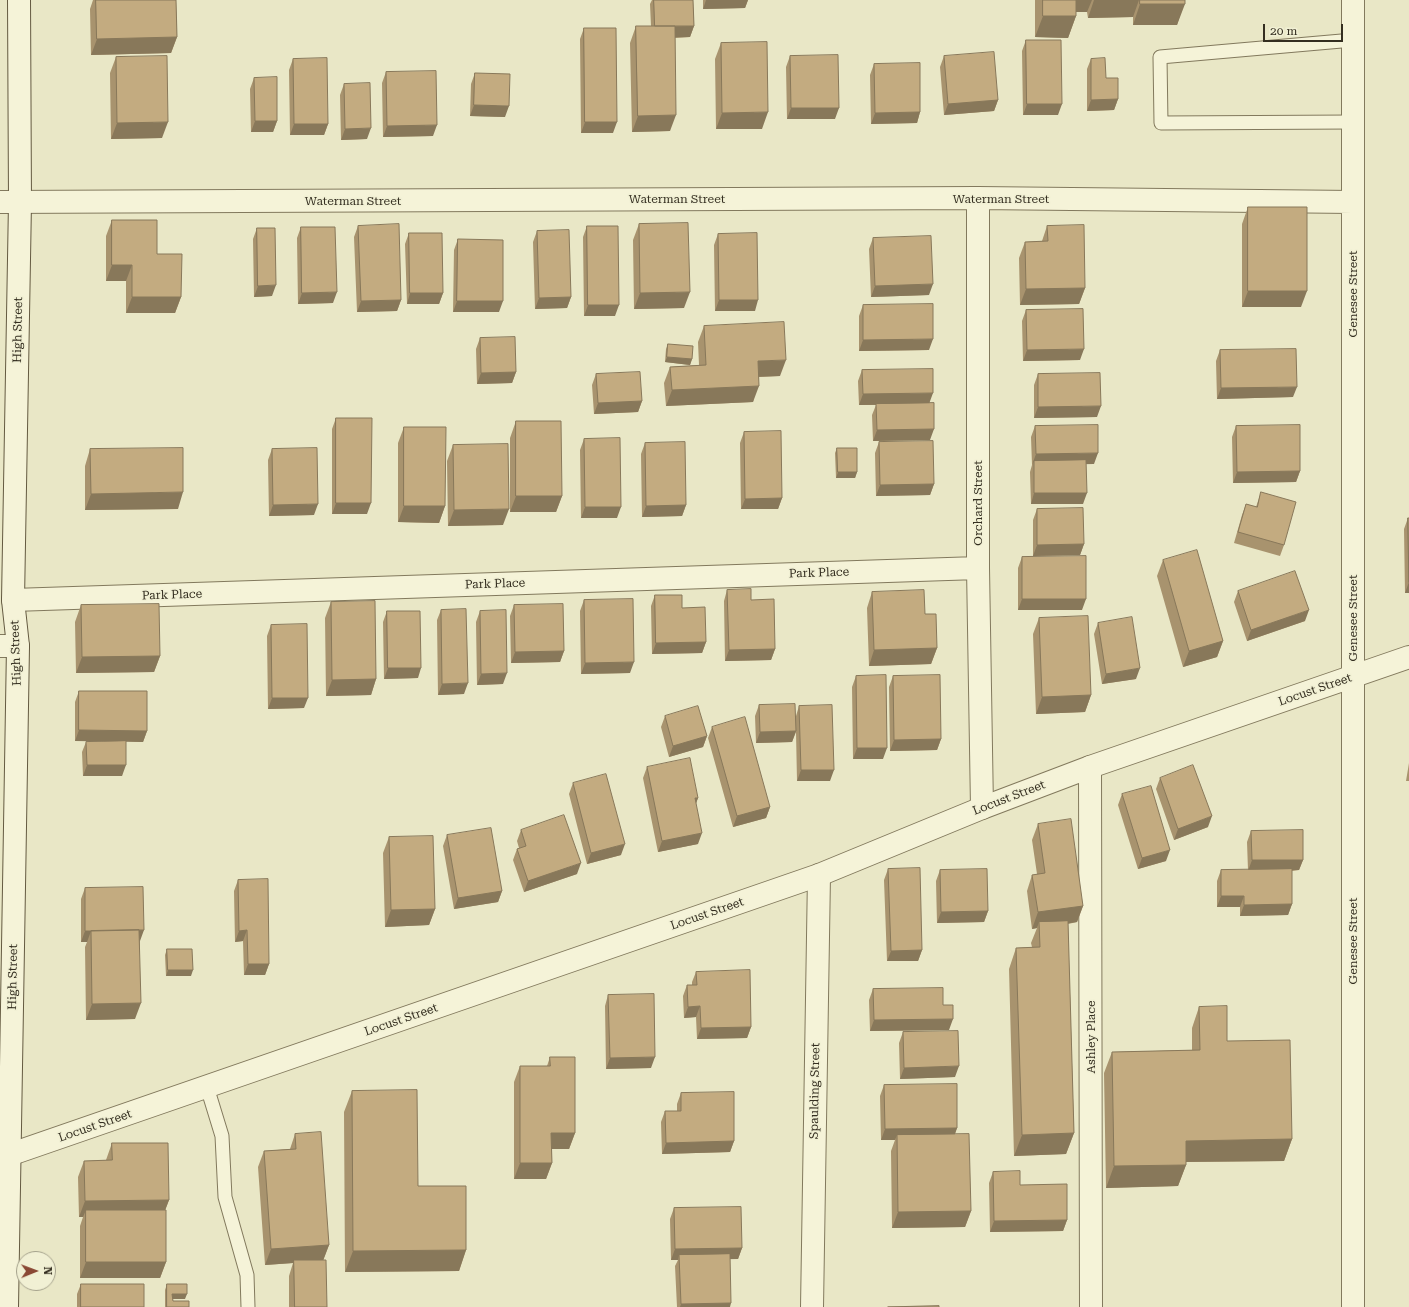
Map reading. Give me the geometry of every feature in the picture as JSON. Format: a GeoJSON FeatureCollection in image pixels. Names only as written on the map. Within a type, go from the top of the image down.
{"type":"FeatureCollection","features":[{"type":"Feature","properties":{"kind":"street","name":"High Street"},"geometry":{"type":"LineString","coordinates":[[7,1307],[5,1156],[9,646],[13,600],[10,202],[19,0]]}},
{"type":"Feature","properties":{"kind":"street","name":"Genesee Street"},"geometry":{"type":"LineString","coordinates":[[1353,0],[1353,1307]]}},
{"type":"Feature","properties":{"kind":"street","name":"Waterman Street"},"geometry":{"type":"LineString","coordinates":[[10,202],[978,198],[1353,202]]}},
{"type":"Feature","properties":{"kind":"street","name":"Orchard Street"},"geometry":{"type":"LineString","coordinates":[[978,198],[978,568],[982,808]]}},
{"type":"Feature","properties":{"kind":"street","name":"Park Place"},"geometry":{"type":"LineString","coordinates":[[13,600],[978,568]]}},
{"type":"Feature","properties":{"kind":"street","name":"Locust Street"},"geometry":{"type":"LineString","coordinates":[[5,1156],[819,875],[982,808],[1090,766],[1409,657]]}},
{"type":"Feature","properties":{"kind":"street","name":"Ashley Place"},"geometry":{"type":"LineString","coordinates":[[1090,766],[1091,1307]]}},
{"type":"Feature","properties":{"kind":"street","name":"Spaulding Street"},"geometry":{"type":"LineString","coordinates":[[812,1307],[819,875]]}},
{"type":"Feature","properties":{"kind":"lane"},"geometry":{"type":"LineString","coordinates":[[1353,40],[1160,57],[1162,123],[1353,122]]}},
{"type":"Feature","properties":{"kind":"lane"},"geometry":{"type":"LineString","coordinates":[[207,1087],[222,1136],[225,1197],[247,1275],[248,1307]]}},
{"type":"Feature","properties":{"kind":"building"},"geometry":{"type":"Polygon","coordinates":[[[96,0],[176,0],[177,37],[97,39],[96,0]]]}},
{"type":"Feature","properties":{"kind":"building"},"geometry":{"type":"Polygon","coordinates":[[[654,0],[693,0],[694,26],[655,26],[654,0]]]}},
{"type":"Feature","properties":{"kind":"building"},"geometry":{"type":"Polygon","coordinates":[[[1043,0],[1076,0],[1076,16],[1043,16],[1043,0]]]}},
{"type":"Feature","properties":{"kind":"building"},"geometry":{"type":"Polygon","coordinates":[[[1140,0],[1185,0],[1185,4],[1140,4],[1140,0]]]}},
{"type":"Feature","properties":{"kind":"building"},"geometry":{"type":"Polygon","coordinates":[[[636,26],[675,26],[676,115],[638,116],[636,26]]]}},
{"type":"Feature","properties":{"kind":"building"},"geometry":{"type":"Polygon","coordinates":[[[584,28],[616,28],[617,122],[585,122],[584,28]]]}},
{"type":"Feature","properties":{"kind":"building"},"geometry":{"type":"Polygon","coordinates":[[[1026,40],[1061,40],[1062,104],[1027,104],[1026,40]]]}},
{"type":"Feature","properties":{"kind":"building"},"geometry":{"type":"Polygon","coordinates":[[[767,42],[768,112],[722,113],[721,43],[767,42]]]}},
{"type":"Feature","properties":{"kind":"building"},"geometry":{"type":"Polygon","coordinates":[[[994,52],[998,100],[948,104],[944,56],[994,52]]]}},
{"type":"Feature","properties":{"kind":"building"},"geometry":{"type":"Polygon","coordinates":[[[838,55],[839,108],[791,108],[790,56],[838,55]]]}},
{"type":"Feature","properties":{"kind":"building"},"geometry":{"type":"Polygon","coordinates":[[[167,56],[168,122],[117,123],[116,57],[167,56]]]}},
{"type":"Feature","properties":{"kind":"building"},"geometry":{"type":"Polygon","coordinates":[[[327,58],[328,124],[294,124],[293,59],[327,58]]]}},
{"type":"Feature","properties":{"kind":"building"},"geometry":{"type":"Polygon","coordinates":[[[1105,58],[1106,78],[1118,78],[1118,99],[1091,100],[1091,59],[1105,58]]]}},
{"type":"Feature","properties":{"kind":"building"},"geometry":{"type":"Polygon","coordinates":[[[920,63],[920,112],[875,113],[874,64],[920,63]]]}},
{"type":"Feature","properties":{"kind":"building"},"geometry":{"type":"Polygon","coordinates":[[[436,71],[437,125],[387,126],[386,72],[436,71]]]}},
{"type":"Feature","properties":{"kind":"building"},"geometry":{"type":"Polygon","coordinates":[[[475,73],[510,74],[509,106],[474,105],[475,73]]]}},
{"type":"Feature","properties":{"kind":"building"},"geometry":{"type":"Polygon","coordinates":[[[277,77],[277,121],[255,121],[254,78],[277,77]]]}},
{"type":"Feature","properties":{"kind":"building"},"geometry":{"type":"Polygon","coordinates":[[[370,83],[371,128],[345,129],[344,84],[370,83]]]}},
{"type":"Feature","properties":{"kind":"building"},"geometry":{"type":"Polygon","coordinates":[[[1248,207],[1307,207],[1307,291],[1248,291],[1248,207]]]}},
{"type":"Feature","properties":{"kind":"building"},"geometry":{"type":"Polygon","coordinates":[[[112,220],[157,220],[157,254],[182,254],[181,297],[132,297],[132,265],[112,265],[112,220]]]}},
{"type":"Feature","properties":{"kind":"building"},"geometry":{"type":"Polygon","coordinates":[[[688,223],[690,292],[640,293],[639,224],[688,223]]]}},
{"type":"Feature","properties":{"kind":"building"},"geometry":{"type":"Polygon","coordinates":[[[399,224],[401,300],[361,301],[358,226],[399,224]]]}},
{"type":"Feature","properties":{"kind":"building"},"geometry":{"type":"Polygon","coordinates":[[[1084,225],[1085,288],[1026,289],[1025,242],[1048,241],[1047,226],[1084,225]]]}},
{"type":"Feature","properties":{"kind":"building"},"geometry":{"type":"Polygon","coordinates":[[[587,226],[618,226],[619,305],[588,305],[587,226]]]}},
{"type":"Feature","properties":{"kind":"building"},"geometry":{"type":"Polygon","coordinates":[[[301,227],[335,227],[337,292],[302,293],[301,227]]]}},
{"type":"Feature","properties":{"kind":"building"},"geometry":{"type":"Polygon","coordinates":[[[257,228],[275,228],[276,285],[258,286],[257,228]]]}},
{"type":"Feature","properties":{"kind":"building"},"geometry":{"type":"Polygon","coordinates":[[[569,230],[571,297],[539,298],[537,231],[569,230]]]}},
{"type":"Feature","properties":{"kind":"building"},"geometry":{"type":"Polygon","coordinates":[[[409,233],[442,233],[443,293],[410,293],[409,233]]]}},
{"type":"Feature","properties":{"kind":"building"},"geometry":{"type":"Polygon","coordinates":[[[757,233],[758,300],[719,300],[718,234],[757,233]]]}},
{"type":"Feature","properties":{"kind":"building"},"geometry":{"type":"Polygon","coordinates":[[[931,236],[933,284],[875,286],[873,238],[931,236]]]}},
{"type":"Feature","properties":{"kind":"building"},"geometry":{"type":"Polygon","coordinates":[[[458,239],[503,240],[503,301],[457,301],[458,239]]]}},
{"type":"Feature","properties":{"kind":"building"},"geometry":{"type":"Polygon","coordinates":[[[933,304],[933,339],[863,340],[863,305],[933,304]]]}},
{"type":"Feature","properties":{"kind":"building"},"geometry":{"type":"Polygon","coordinates":[[[1083,309],[1084,349],[1027,350],[1026,310],[1083,309]]]}},
{"type":"Feature","properties":{"kind":"building"},"geometry":{"type":"Polygon","coordinates":[[[784,322],[786,360],[758,361],[759,386],[672,390],[670,367],[706,365],[704,326],[784,322]]]}},
{"type":"Feature","properties":{"kind":"building"},"geometry":{"type":"Polygon","coordinates":[[[515,337],[516,372],[481,373],[480,338],[515,337]]]}},
{"type":"Feature","properties":{"kind":"building"},"geometry":{"type":"Polygon","coordinates":[[[668,344],[693,346],[692,359],[667,357],[668,344]]]}},
{"type":"Feature","properties":{"kind":"building"},"geometry":{"type":"Polygon","coordinates":[[[1296,349],[1297,387],[1221,388],[1220,350],[1296,349]]]}},
{"type":"Feature","properties":{"kind":"building"},"geometry":{"type":"Polygon","coordinates":[[[933,369],[933,393],[863,394],[862,370],[933,369]]]}},
{"type":"Feature","properties":{"kind":"building"},"geometry":{"type":"Polygon","coordinates":[[[640,372],[642,401],[598,403],[596,374],[640,372]]]}},
{"type":"Feature","properties":{"kind":"building"},"geometry":{"type":"Polygon","coordinates":[[[1100,373],[1101,406],[1038,407],[1038,374],[1100,373]]]}},
{"type":"Feature","properties":{"kind":"building"},"geometry":{"type":"Polygon","coordinates":[[[934,403],[934,429],[877,430],[876,404],[934,403]]]}},
{"type":"Feature","properties":{"kind":"building"},"geometry":{"type":"Polygon","coordinates":[[[336,418],[372,418],[371,503],[336,503],[336,418]]]}},
{"type":"Feature","properties":{"kind":"building"},"geometry":{"type":"Polygon","coordinates":[[[516,421],[561,421],[562,496],[516,496],[516,421]]]}},
{"type":"Feature","properties":{"kind":"building"},"geometry":{"type":"Polygon","coordinates":[[[1098,425],[1098,453],[1036,454],[1035,426],[1098,425]]]}},
{"type":"Feature","properties":{"kind":"building"},"geometry":{"type":"Polygon","coordinates":[[[1300,425],[1300,471],[1237,472],[1236,426],[1300,425]]]}},
{"type":"Feature","properties":{"kind":"building"},"geometry":{"type":"Polygon","coordinates":[[[404,427],[446,427],[445,506],[404,506],[404,427]]]}},
{"type":"Feature","properties":{"kind":"building"},"geometry":{"type":"Polygon","coordinates":[[[781,431],[782,498],[745,499],[744,432],[781,431]]]}},
{"type":"Feature","properties":{"kind":"building"},"geometry":{"type":"Polygon","coordinates":[[[620,438],[621,507],[585,507],[584,439],[620,438]]]}},
{"type":"Feature","properties":{"kind":"building"},"geometry":{"type":"Polygon","coordinates":[[[933,441],[934,484],[880,485],[879,442],[933,441]]]}},
{"type":"Feature","properties":{"kind":"building"},"geometry":{"type":"Polygon","coordinates":[[[685,442],[686,505],[646,506],[645,443],[685,442]]]}},
{"type":"Feature","properties":{"kind":"building"},"geometry":{"type":"Polygon","coordinates":[[[508,444],[509,509],[454,510],[453,445],[508,444]]]}},
{"type":"Feature","properties":{"kind":"building"},"geometry":{"type":"Polygon","coordinates":[[[183,448],[183,492],[91,494],[90,449],[183,448]]]}},
{"type":"Feature","properties":{"kind":"building"},"geometry":{"type":"Polygon","coordinates":[[[317,448],[318,504],[273,505],[272,449],[317,448]]]}},
{"type":"Feature","properties":{"kind":"building"},"geometry":{"type":"Polygon","coordinates":[[[837,448],[857,448],[857,472],[838,472],[837,448]]]}},
{"type":"Feature","properties":{"kind":"building"},"geometry":{"type":"Polygon","coordinates":[[[1086,460],[1087,493],[1034,493],[1034,461],[1086,460]]]}},
{"type":"Feature","properties":{"kind":"building"},"geometry":{"type":"Polygon","coordinates":[[[1261,492],[1296,502],[1284,545],[1238,532],[1246,504],[1257,507],[1261,492]]]}},
{"type":"Feature","properties":{"kind":"building"},"geometry":{"type":"Polygon","coordinates":[[[1083,508],[1084,544],[1037,545],[1037,509],[1083,508]]]}},
{"type":"Feature","properties":{"kind":"building"},"geometry":{"type":"Polygon","coordinates":[[[1408,518],[1409,518],[1409,582],[1408,518]]]}},
{"type":"Feature","properties":{"kind":"building"},"geometry":{"type":"Polygon","coordinates":[[[1197,550],[1223,641],[1189,651],[1163,560],[1197,550]]]}},
{"type":"Feature","properties":{"kind":"building"},"geometry":{"type":"Polygon","coordinates":[[[1086,556],[1086,599],[1022,599],[1022,557],[1086,556]]]}},
{"type":"Feature","properties":{"kind":"building"},"geometry":{"type":"Polygon","coordinates":[[[1295,571],[1309,610],[1251,630],[1238,591],[1295,571]]]}},
{"type":"Feature","properties":{"kind":"building"},"geometry":{"type":"Polygon","coordinates":[[[751,589],[751,600],[774,599],[775,649],[729,650],[727,590],[751,589]]]}},
{"type":"Feature","properties":{"kind":"building"},"geometry":{"type":"Polygon","coordinates":[[[924,590],[925,614],[936,614],[937,648],[874,650],[872,592],[924,590]]]}},
{"type":"Feature","properties":{"kind":"building"},"geometry":{"type":"Polygon","coordinates":[[[655,595],[682,595],[682,608],[705,607],[706,642],[656,643],[655,595]]]}},
{"type":"Feature","properties":{"kind":"building"},"geometry":{"type":"Polygon","coordinates":[[[633,599],[634,662],[585,663],[584,600],[633,599]]]}},
{"type":"Feature","properties":{"kind":"building"},"geometry":{"type":"Polygon","coordinates":[[[375,601],[376,679],[332,680],[331,602],[375,601]]]}},
{"type":"Feature","properties":{"kind":"building"},"geometry":{"type":"Polygon","coordinates":[[[159,604],[160,656],[82,657],[81,605],[159,604]]]}},
{"type":"Feature","properties":{"kind":"building"},"geometry":{"type":"Polygon","coordinates":[[[563,604],[564,651],[515,652],[514,605],[563,604]]]}},
{"type":"Feature","properties":{"kind":"building"},"geometry":{"type":"Polygon","coordinates":[[[466,609],[468,683],[442,684],[441,610],[466,609]]]}},
{"type":"Feature","properties":{"kind":"building"},"geometry":{"type":"Polygon","coordinates":[[[506,610],[507,673],[481,674],[480,611],[506,610]]]}},
{"type":"Feature","properties":{"kind":"building"},"geometry":{"type":"Polygon","coordinates":[[[387,611],[420,611],[421,668],[388,668],[387,611]]]}},
{"type":"Feature","properties":{"kind":"building"},"geometry":{"type":"Polygon","coordinates":[[[1088,616],[1091,695],[1042,697],[1039,618],[1088,616]]]}},
{"type":"Feature","properties":{"kind":"building"},"geometry":{"type":"Polygon","coordinates":[[[1132,617],[1140,668],[1106,674],[1098,623],[1132,617]]]}},
{"type":"Feature","properties":{"kind":"building"},"geometry":{"type":"Polygon","coordinates":[[[307,624],[308,698],[272,698],[271,625],[307,624]]]}},
{"type":"Feature","properties":{"kind":"building"},"geometry":{"type":"Polygon","coordinates":[[[886,675],[887,748],[857,748],[856,676],[886,675]]]}},
{"type":"Feature","properties":{"kind":"building"},"geometry":{"type":"Polygon","coordinates":[[[940,675],[941,739],[894,740],[893,676],[940,675]]]}},
{"type":"Feature","properties":{"kind":"building"},"geometry":{"type":"Polygon","coordinates":[[[79,691],[147,691],[147,731],[79,730],[79,691]]]}},
{"type":"Feature","properties":{"kind":"building"},"geometry":{"type":"Polygon","coordinates":[[[795,704],[796,731],[760,732],[759,705],[795,704]]]}},
{"type":"Feature","properties":{"kind":"building"},"geometry":{"type":"Polygon","coordinates":[[[832,705],[834,770],[801,770],[799,706],[832,705]]]}},
{"type":"Feature","properties":{"kind":"building"},"geometry":{"type":"Polygon","coordinates":[[[698,706],[707,736],[673,746],[665,716],[698,706]]]}},
{"type":"Feature","properties":{"kind":"building"},"geometry":{"type":"Polygon","coordinates":[[[745,717],[770,807],[737,816],[712,727],[745,717]]]}},
{"type":"Feature","properties":{"kind":"building"},"geometry":{"type":"Polygon","coordinates":[[[126,741],[126,765],[87,765],[86,742],[126,741]]]}},
{"type":"Feature","properties":{"kind":"building"},"geometry":{"type":"Polygon","coordinates":[[[690,758],[698,798],[695,798],[702,833],[662,841],[647,767],[690,758]]]}},
{"type":"Feature","properties":{"kind":"building"},"geometry":{"type":"Polygon","coordinates":[[[1193,765],[1212,816],[1178,829],[1160,778],[1193,765]]]}},
{"type":"Feature","properties":{"kind":"building"},"geometry":{"type":"Polygon","coordinates":[[[606,774],[625,844],[591,853],[573,783],[606,774]]]}},
{"type":"Feature","properties":{"kind":"building"},"geometry":{"type":"Polygon","coordinates":[[[1151,786],[1170,850],[1142,858],[1122,794],[1151,786]]]}},
{"type":"Feature","properties":{"kind":"building"},"geometry":{"type":"Polygon","coordinates":[[[564,815],[581,863],[528,881],[517,849],[526,846],[521,830],[564,815]]]}},
{"type":"Feature","properties":{"kind":"building"},"geometry":{"type":"Polygon","coordinates":[[[1071,819],[1083,906],[1038,912],[1032,875],[1045,873],[1038,824],[1071,819]]]}},
{"type":"Feature","properties":{"kind":"building"},"geometry":{"type":"Polygon","coordinates":[[[491,828],[502,891],[458,898],[447,835],[491,828]]]}},
{"type":"Feature","properties":{"kind":"building"},"geometry":{"type":"Polygon","coordinates":[[[1303,830],[1303,860],[1252,860],[1251,831],[1303,830]]]}},
{"type":"Feature","properties":{"kind":"building"},"geometry":{"type":"Polygon","coordinates":[[[433,836],[435,909],[391,910],[389,837],[433,836]]]}},
{"type":"Feature","properties":{"kind":"building"},"geometry":{"type":"Polygon","coordinates":[[[920,868],[922,950],[891,951],[888,869],[920,868]]]}},
{"type":"Feature","properties":{"kind":"building"},"geometry":{"type":"Polygon","coordinates":[[[987,869],[988,911],[941,912],[940,870],[987,869]]]}},
{"type":"Feature","properties":{"kind":"building"},"geometry":{"type":"Polygon","coordinates":[[[1292,869],[1292,904],[1244,905],[1244,896],[1221,896],[1221,870],[1292,869]]]}},
{"type":"Feature","properties":{"kind":"building"},"geometry":{"type":"Polygon","coordinates":[[[268,879],[269,964],[248,964],[247,930],[239,931],[238,880],[268,879]]]}},
{"type":"Feature","properties":{"kind":"building"},"geometry":{"type":"Polygon","coordinates":[[[143,887],[144,930],[85,931],[85,888],[143,887]]]}},
{"type":"Feature","properties":{"kind":"building"},"geometry":{"type":"Polygon","coordinates":[[[1068,921],[1074,1133],[1022,1135],[1016,948],[1040,947],[1039,922],[1068,921]]]}},
{"type":"Feature","properties":{"kind":"building"},"geometry":{"type":"Polygon","coordinates":[[[139,930],[141,1003],[92,1004],[91,931],[139,930]]]}},
{"type":"Feature","properties":{"kind":"building"},"geometry":{"type":"Polygon","coordinates":[[[167,949],[192,949],[193,970],[168,970],[167,949]]]}},
{"type":"Feature","properties":{"kind":"building"},"geometry":{"type":"Polygon","coordinates":[[[750,970],[751,1027],[701,1028],[700,1006],[688,1007],[687,985],[697,985],[696,972],[750,970]]]}},
{"type":"Feature","properties":{"kind":"building"},"geometry":{"type":"Polygon","coordinates":[[[943,988],[943,1005],[953,1005],[953,1019],[874,1020],[873,989],[943,988]]]}},
{"type":"Feature","properties":{"kind":"building"},"geometry":{"type":"Polygon","coordinates":[[[654,994],[655,1057],[610,1058],[608,995],[654,994]]]}},
{"type":"Feature","properties":{"kind":"building"},"geometry":{"type":"Polygon","coordinates":[[[1227,1006],[1227,1041],[1290,1040],[1292,1139],[1186,1141],[1186,1165],[1114,1166],[1112,1052],[1200,1050],[1199,1007],[1227,1006]]]}},
{"type":"Feature","properties":{"kind":"building"},"geometry":{"type":"Polygon","coordinates":[[[958,1031],[959,1066],[904,1068],[903,1032],[958,1031]]]}},
{"type":"Feature","properties":{"kind":"building"},"geometry":{"type":"Polygon","coordinates":[[[550,1057],[575,1057],[575,1133],[551,1133],[552,1163],[520,1163],[520,1066],[550,1066],[550,1057]]]}},
{"type":"Feature","properties":{"kind":"building"},"geometry":{"type":"Polygon","coordinates":[[[957,1084],[957,1128],[885,1129],[884,1085],[957,1084]]]}},
{"type":"Feature","properties":{"kind":"building"},"geometry":{"type":"Polygon","coordinates":[[[417,1090],[418,1186],[466,1186],[466,1250],[353,1251],[352,1091],[417,1090]]]}},
{"type":"Feature","properties":{"kind":"building"},"geometry":{"type":"Polygon","coordinates":[[[734,1092],[734,1141],[666,1143],[665,1111],[681,1111],[681,1093],[734,1092]]]}},
{"type":"Feature","properties":{"kind":"building"},"geometry":{"type":"Polygon","coordinates":[[[321,1132],[329,1245],[271,1249],[264,1151],[296,1149],[295,1134],[321,1132]]]}},
{"type":"Feature","properties":{"kind":"building"},"geometry":{"type":"Polygon","coordinates":[[[969,1134],[971,1211],[898,1212],[897,1135],[969,1134]]]}},
{"type":"Feature","properties":{"kind":"building"},"geometry":{"type":"Polygon","coordinates":[[[112,1143],[168,1143],[169,1200],[85,1201],[84,1161],[112,1160],[112,1143]]]}},
{"type":"Feature","properties":{"kind":"building"},"geometry":{"type":"Polygon","coordinates":[[[1020,1171],[1020,1185],[1067,1184],[1067,1220],[994,1221],[993,1172],[1020,1171]]]}},
{"type":"Feature","properties":{"kind":"building"},"geometry":{"type":"Polygon","coordinates":[[[741,1207],[742,1248],[675,1249],[674,1208],[741,1207]]]}},
{"type":"Feature","properties":{"kind":"building"},"geometry":{"type":"Polygon","coordinates":[[[86,1210],[166,1210],[166,1262],[86,1262],[86,1210]]]}},
{"type":"Feature","properties":{"kind":"building"},"geometry":{"type":"Polygon","coordinates":[[[730,1254],[731,1303],[681,1304],[679,1255],[730,1254]]]}},
{"type":"Feature","properties":{"kind":"building"},"geometry":{"type":"Polygon","coordinates":[[[294,1260],[326,1260],[327,1307],[295,1307],[294,1260]]]}},
{"type":"Feature","properties":{"kind":"building"},"geometry":{"type":"Polygon","coordinates":[[[81,1284],[144,1284],[144,1307],[81,1307],[81,1284]]]}},
{"type":"Feature","properties":{"kind":"building"},"geometry":{"type":"Polygon","coordinates":[[[167,1284],[187,1284],[187,1294],[172,1294],[173,1301],[189,1301],[189,1307],[167,1307],[167,1284]]]}},
{"type":"Feature","properties":{"kind":"building"},"geometry":{"type":"Polygon","coordinates":[[[939,1306],[939,1307],[888,1307],[939,1306]]]}}]}
